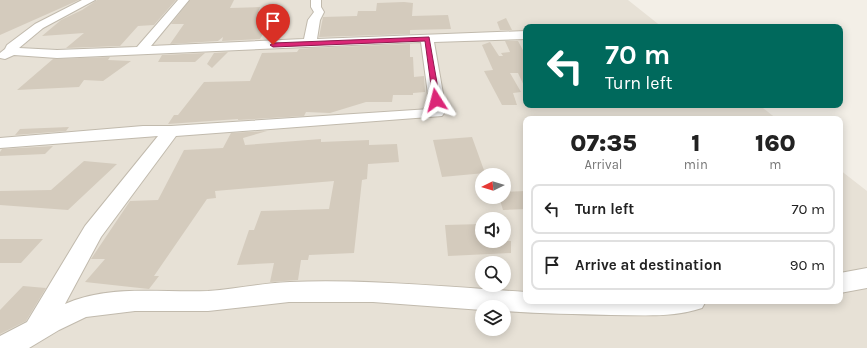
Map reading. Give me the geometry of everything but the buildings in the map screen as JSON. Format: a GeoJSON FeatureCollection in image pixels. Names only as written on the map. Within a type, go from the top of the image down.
{"type":"FeatureCollection","features":[{"type":"Feature","properties":{"kind":"street"},"geometry":{"type":"LineString","coordinates":[[0,58],[11,51],[11,48],[39,26],[90,0]]}},
{"type":"Feature","properties":{"kind":"street"},"geometry":{"type":"LineString","coordinates":[[141,50],[184,0]]}},
{"type":"Feature","properties":{"kind":"street"},"geometry":{"type":"LineString","coordinates":[[310,42],[314,20],[319,12],[316,7],[316,0]]}},
{"type":"Feature","properties":{"kind":"street"},"geometry":{"type":"LineString","coordinates":[[11,51],[57,54],[310,42],[523,35]]}},
{"type":"Feature","properties":{"kind":"street"},"geometry":{"type":"LineString","coordinates":[[0,143],[120,133],[171,131],[436,113],[438,111],[427,39]]}},
{"type":"Feature","properties":{"kind":"street"},"geometry":{"type":"LineString","coordinates":[[36,330],[93,232],[171,131]]}},
{"type":"Feature","properties":{"kind":"street"},"geometry":{"type":"LineString","coordinates":[[843,282],[867,278]]}},
{"type":"Feature","properties":{"kind":"street"},"geometry":{"type":"LineString","coordinates":[[4,348],[36,330],[83,307],[135,301],[208,301],[289,292],[373,292],[523,302]]}},
{"type":"Feature","properties":{"kind":"street"},"geometry":{"type":"LineString","coordinates":[[598,304],[668,304]]}},
{"type":"Feature","properties":{"kind":"shaded area"},"geometry":{"type":"Polygon","coordinates":[[[0,0],[628,0],[658,24],[523,24],[523,108],[763,108],[773,116],[523,116],[523,304],[843,304],[843,172],[867,191],[867,348],[0,348],[0,0]]]}},
{"type":"Feature","properties":{"kind":"route"},"geometry":{"type":"LineString","coordinates":[[273,45],[310,42],[427,39],[436,100]]}}]}
